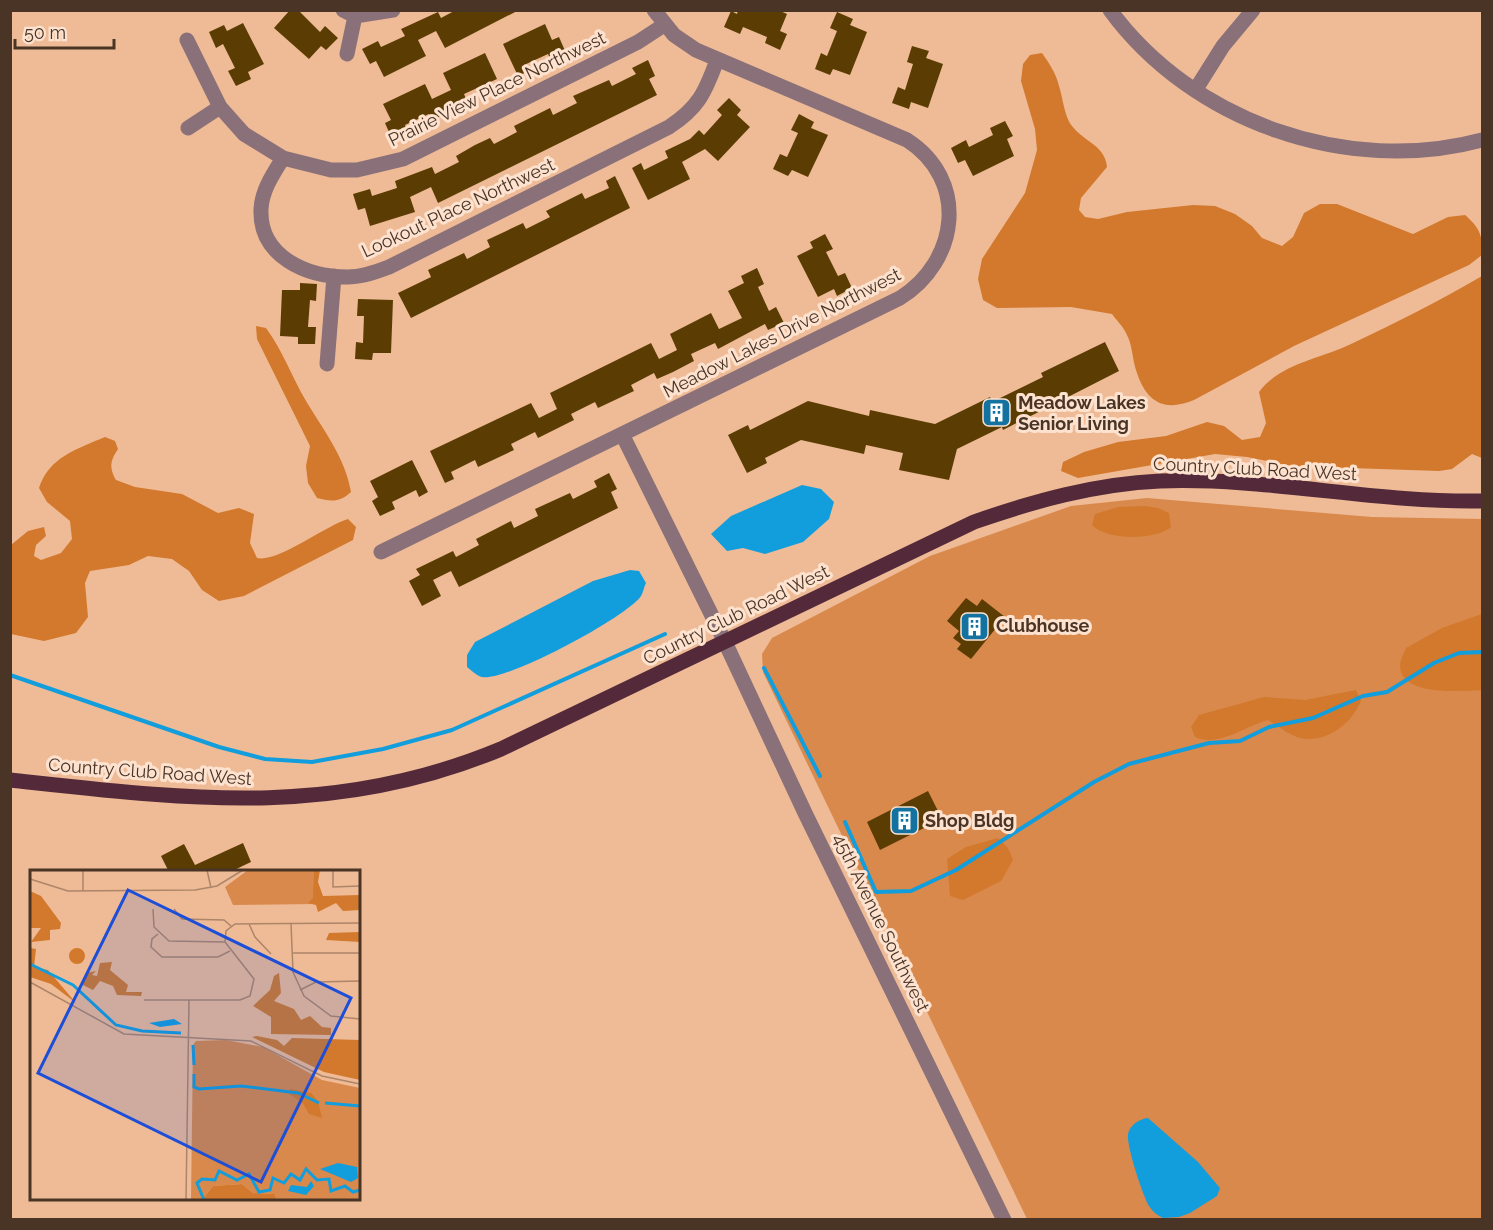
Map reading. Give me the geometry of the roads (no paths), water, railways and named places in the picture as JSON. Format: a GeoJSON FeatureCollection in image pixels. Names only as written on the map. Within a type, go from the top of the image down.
{"type":"FeatureCollection","features":[{"type":"Feature","properties":{"kind":"main road","name":"Country Club Road West"},"geometry":{"type":"LineString","coordinates":[[10,780],[184,798],[241,800],[306,797],[360,790],[461,766],[558,723],[974,522],[1022,506],[1101,487],[1161,481],[1482,501]]}},
{"type":"Feature","properties":{"kind":"street"},"geometry":{"type":"LineString","coordinates":[[347,54],[349,13],[374,16],[393,10]]}},
{"type":"Feature","properties":{"kind":"street","name":"Meadow Lakes Drive Northwest"},"geometry":{"type":"LineString","coordinates":[[381,552],[900,298],[925,279],[935,266],[946,239],[949,207],[939,174],[920,148],[907,140],[717,60],[682,41],[664,25],[654,10]]}},
{"type":"Feature","properties":{"kind":"street"},"geometry":{"type":"LineString","coordinates":[[1110,10],[1145,52],[1196,89],[1263,126],[1292,137],[1365,150],[1434,148],[1482,140]]}},
{"type":"Feature","properties":{"kind":"street"},"geometry":{"type":"LineString","coordinates":[[1196,89],[1223,46],[1253,10]]}},
{"type":"Feature","properties":{"kind":"street","name":"Prairie View Place Northwest"},"geometry":{"type":"LineString","coordinates":[[188,40],[220,107],[244,134],[283,158],[330,170],[357,170],[403,159],[638,42],[664,25]]}},
{"type":"Feature","properties":{"kind":"street","name":"Lookout Place Northwest"},"geometry":{"type":"LineString","coordinates":[[283,158],[270,178],[261,207],[261,220],[269,242],[286,262],[299,268],[350,277],[389,267],[669,127],[686,116],[700,100],[717,60]]}},
{"type":"Feature","properties":{"kind":"street"},"geometry":{"type":"LineString","coordinates":[[188,128],[220,107]]}},
{"type":"Feature","properties":{"kind":"street"},"geometry":{"type":"LineString","coordinates":[[327,364],[334,276]]}},
{"type":"Feature","properties":{"kind":"street","name":"45th Avenue Southwest"},"geometry":{"type":"LineString","coordinates":[[621,434],[725,642],[805,813],[1004,1220]]}},
{"type":"Feature","properties":{"kind":"water"},"geometry":{"type":"Polygon","coordinates":[[[802,485],[821,489],[834,502],[829,519],[803,542],[765,554],[743,548],[727,551],[711,534],[731,516],[802,485]]]}},
{"type":"Feature","properties":{"kind":"water"},"geometry":{"type":"Polygon","coordinates":[[[630,570],[639,571],[646,583],[641,596],[631,606],[591,632],[539,659],[495,676],[482,677],[467,667],[467,655],[475,642],[593,581],[630,570]]]}},
{"type":"Feature","properties":{"kind":"water"},"geometry":{"type":"Polygon","coordinates":[[[1148,1118],[1198,1162],[1220,1188],[1217,1196],[1190,1213],[1179,1217],[1163,1218],[1152,1210],[1139,1182],[1128,1140],[1129,1131],[1133,1125],[1148,1118]]]}},
{"type":"Feature","properties":{"kind":"waterway"},"geometry":{"type":"LineString","coordinates":[[10,675],[219,747],[265,759],[312,762],[383,749],[452,730],[665,634]]}},
{"type":"Feature","properties":{"kind":"waterway"},"geometry":{"type":"LineString","coordinates":[[845,822],[876,892],[911,891],[956,870],[1094,782],[1129,764],[1209,743],[1240,741],[1269,727],[1313,718],[1363,696],[1387,692],[1434,663],[1459,653],[1482,652]]}},
{"type":"Feature","properties":{"kind":"waterway"},"geometry":{"type":"LineString","coordinates":[[764,668],[820,776]]}},
{"type":"Feature","properties":{"kind":"waterway"},"geometry":{"type":"LineString","coordinates":[[1400,1220],[1409,1220]]}},
{"type":"Feature","properties":{"kind":"place","name":"Meadow Lakes Senior Living"},"geometry":{"type":"Point","coordinates":[997,413]}},
{"type":"Feature","properties":{"kind":"place","name":"Clubhouse"},"geometry":{"type":"Point","coordinates":[975,626]}},
{"type":"Feature","properties":{"kind":"place","name":"Shop Bldg"},"geometry":{"type":"Point","coordinates":[904,821]}}]}
